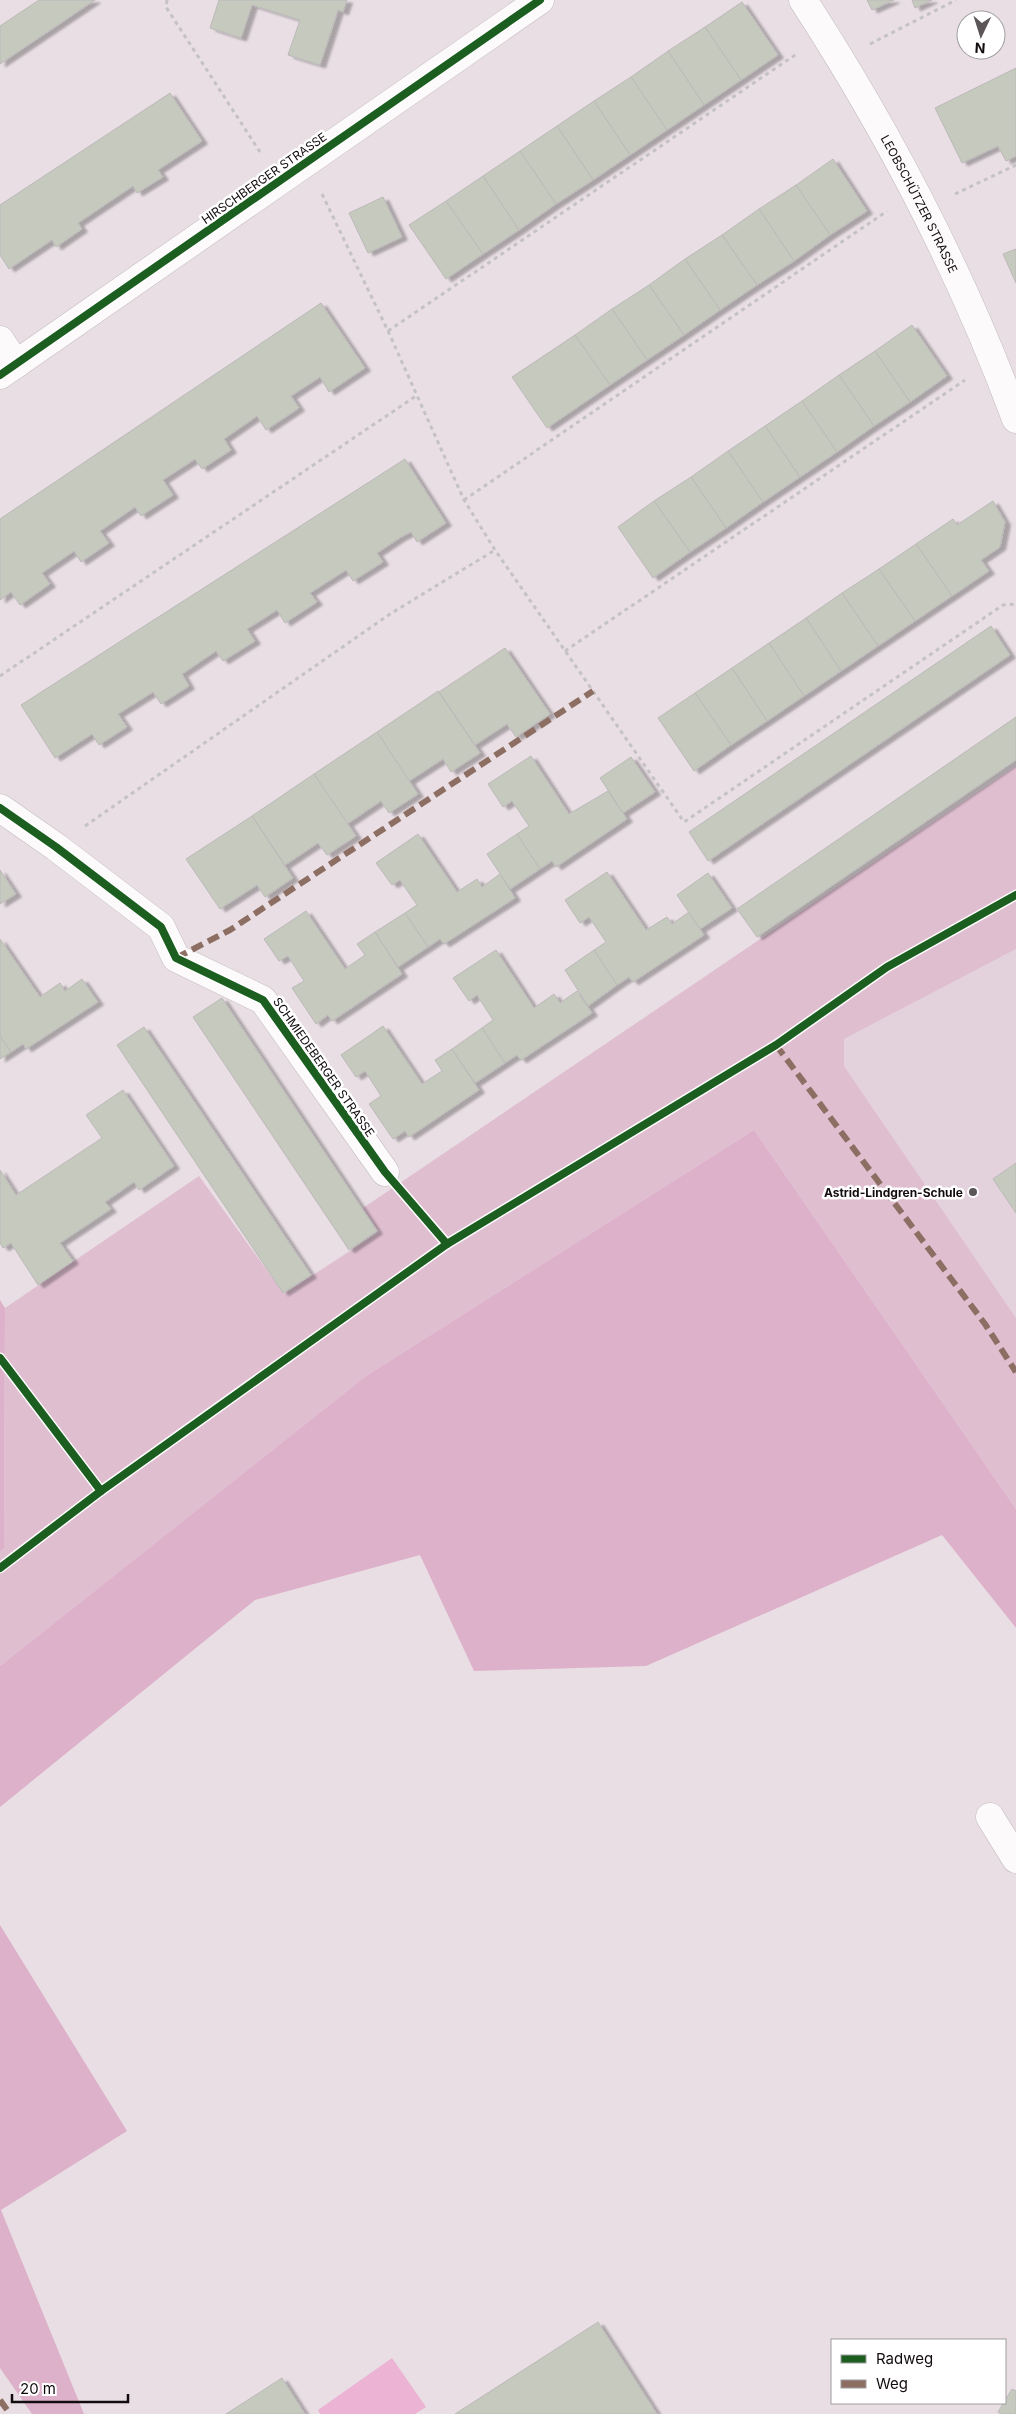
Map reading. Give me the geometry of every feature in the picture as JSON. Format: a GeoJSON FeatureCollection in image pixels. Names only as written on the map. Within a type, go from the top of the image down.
{"type":"FeatureCollection","features":[{"type":"Feature","properties":{"kind":"street","name":"HIRSCHBERGER STRASSE"},"geometry":{"type":"LineString","coordinates":[[8,369],[540,0]]}},
{"type":"Feature","properties":{"kind":"street","name":"LEOBSCHÜTZER STRASSE"},"geometry":{"type":"LineString","coordinates":[[803,0],[876,118],[919,201],[994,360],[1016,419]]}},
{"type":"Feature","properties":{"kind":"street"},"geometry":{"type":"LineString","coordinates":[[0,340],[8,369]]}},
{"type":"Feature","properties":{"kind":"street","name":"SCHMIEDEBERGER STRASSE"},"geometry":{"type":"LineString","coordinates":[[0,808],[56,847],[161,927],[176,958],[263,1000],[385,1172]]}},
{"type":"Feature","properties":{"kind":"street"},"geometry":{"type":"LineString","coordinates":[[990,1818],[1016,1860]]}},
{"type":"Feature","properties":{"kind":"path"},"geometry":{"type":"LineString","coordinates":[[167,0],[166,7],[280,181]]}},
{"type":"Feature","properties":{"kind":"path"},"geometry":{"type":"LineString","coordinates":[[841,60],[956,0]]}},
{"type":"Feature","properties":{"kind":"path"},"geometry":{"type":"LineString","coordinates":[[388,331],[825,34]]}},
{"type":"Feature","properties":{"kind":"path"},"geometry":{"type":"LineString","coordinates":[[307,162],[388,331],[464,500],[495,550],[684,822],[1003,605],[1016,604]]}},
{"type":"Feature","properties":{"kind":"path"},"geometry":{"type":"LineString","coordinates":[[464,500],[919,201],[1016,164]]}},
{"type":"Feature","properties":{"kind":"path"},"geometry":{"type":"LineString","coordinates":[[565,651],[994,360]]}},
{"type":"Feature","properties":{"kind":"path"},"geometry":{"type":"LineString","coordinates":[[0,676],[416,396]]}},
{"type":"Feature","properties":{"kind":"path"},"geometry":{"type":"LineString","coordinates":[[56,847],[390,614],[495,550]]}},
{"type":"Feature","properties":{"kind":"shaded area"},"geometry":{"type":"Polygon","coordinates":[[[1016,766],[1016,949],[844,1039],[844,1066],[1016,1318],[1016,1509],[754,1130],[366,1376],[0,1666],[0,1552],[4,1548],[5,1308],[199,1176],[284,1294],[379,1232],[363,1208],[1016,766]]]}},
{"type":"Feature","properties":{"kind":"shaded area","name":"Astrid-Lindgren-Schule"},"geometry":{"type":"Polygon","coordinates":[[[1016,949],[1016,1318],[844,1066],[844,1039],[1016,949]]]}},
{"type":"Feature","properties":{"kind":"shaded area"},"geometry":{"type":"Polygon","coordinates":[[[754,1130],[1016,1509],[1016,1628],[942,1535],[646,1666],[474,1671],[420,1555],[255,1600],[0,1807],[0,1666],[366,1376],[754,1130]]]}},
{"type":"Feature","properties":{"kind":"shaded area"},"geometry":{"type":"Polygon","coordinates":[[[0,1300],[5,1308],[4,1548],[0,1552],[0,1300]]]}},
{"type":"Feature","properties":{"kind":"shaded area"},"geometry":{"type":"Polygon","coordinates":[[[0,1925],[127,2131],[1,2210],[84,2414],[32,2414],[0,2368],[0,1925]]]}},
{"type":"Feature","properties":{"kind":"shaded area"},"geometry":{"type":"Polygon","coordinates":[[[392,2358],[426,2407],[415,2414],[320,2414],[318,2410],[392,2358]]]}},
{"type":"Feature","properties":{"kind":"building"},"geometry":{"type":"Polygon","coordinates":[[[39,0],[95,0],[0,64],[0,26],[39,0]]]}},
{"type":"Feature","properties":{"kind":"building"},"geometry":{"type":"Polygon","coordinates":[[[219,0],[347,0],[343,12],[338,10],[320,65],[288,55],[300,20],[252,5],[241,38],[210,28],[219,0]]]}},
{"type":"Feature","properties":{"kind":"building"},"geometry":{"type":"Polygon","coordinates":[[[867,0],[894,0],[872,10],[867,0]]]}},
{"type":"Feature","properties":{"kind":"building"},"geometry":{"type":"Polygon","coordinates":[[[912,0],[932,0],[915,8],[912,0]]]}},
{"type":"Feature","properties":{"kind":"building"},"geometry":{"type":"Polygon","coordinates":[[[742,2],[778,55],[741,80],[705,27],[742,2]]]}},
{"type":"Feature","properties":{"kind":"building"},"geometry":{"type":"Polygon","coordinates":[[[705,27],[741,80],[704,105],[668,51],[705,27]]]}},
{"type":"Feature","properties":{"kind":"building"},"geometry":{"type":"Polygon","coordinates":[[[668,51],[704,105],[667,130],[631,77],[668,51]]]}},
{"type":"Feature","properties":{"kind":"building"},"geometry":{"type":"Polygon","coordinates":[[[1016,68],[1016,156],[1006,161],[998,146],[962,163],[935,108],[1016,68]]]}},
{"type":"Feature","properties":{"kind":"building"},"geometry":{"type":"Polygon","coordinates":[[[631,77],[667,130],[630,155],[594,101],[631,77]]]}},
{"type":"Feature","properties":{"kind":"building"},"geometry":{"type":"Polygon","coordinates":[[[170,93],[202,141],[158,170],[163,177],[137,193],[133,186],[78,223],[82,229],[56,247],[52,240],[9,269],[0,255],[0,205],[170,93]]]}},
{"type":"Feature","properties":{"kind":"building"},"geometry":{"type":"Polygon","coordinates":[[[594,101],[630,155],[593,180],[557,126],[594,101]]]}},
{"type":"Feature","properties":{"kind":"building"},"geometry":{"type":"Polygon","coordinates":[[[557,126],[593,180],[556,204],[520,151],[557,126]]]}},
{"type":"Feature","properties":{"kind":"building"},"geometry":{"type":"Polygon","coordinates":[[[520,151],[556,204],[519,230],[483,176],[520,151]]]}},
{"type":"Feature","properties":{"kind":"building"},"geometry":{"type":"Polygon","coordinates":[[[833,159],[867,211],[830,235],[796,185],[833,159]]]}},
{"type":"Feature","properties":{"kind":"building"},"geometry":{"type":"Polygon","coordinates":[[[483,176],[519,230],[483,254],[446,201],[483,176]]]}},
{"type":"Feature","properties":{"kind":"building"},"geometry":{"type":"Polygon","coordinates":[[[796,185],[830,235],[794,261],[759,209],[796,185]]]}},
{"type":"Feature","properties":{"kind":"building"},"geometry":{"type":"Polygon","coordinates":[[[383,197],[402,237],[368,253],[349,213],[383,197]]]}},
{"type":"Feature","properties":{"kind":"building"},"geometry":{"type":"Polygon","coordinates":[[[446,201],[483,254],[446,279],[409,225],[446,201]]]}},
{"type":"Feature","properties":{"kind":"building"},"geometry":{"type":"Polygon","coordinates":[[[759,209],[794,261],[757,285],[722,235],[759,209]]]}},
{"type":"Feature","properties":{"kind":"building"},"geometry":{"type":"Polygon","coordinates":[[[722,235],[757,285],[720,310],[685,259],[722,235]]]}},
{"type":"Feature","properties":{"kind":"building"},"geometry":{"type":"Polygon","coordinates":[[[1016,249],[1016,283],[1003,254],[1016,249]]]}},
{"type":"Feature","properties":{"kind":"building"},"geometry":{"type":"Polygon","coordinates":[[[685,259],[720,310],[684,335],[649,285],[685,259]]]}},
{"type":"Feature","properties":{"kind":"building"},"geometry":{"type":"Polygon","coordinates":[[[649,285],[684,335],[647,360],[612,309],[649,285]]]}},
{"type":"Feature","properties":{"kind":"building"},"geometry":{"type":"Polygon","coordinates":[[[321,303],[365,368],[329,392],[320,377],[291,396],[299,408],[266,430],[257,416],[224,439],[231,450],[202,469],[195,459],[163,480],[173,495],[141,516],[135,507],[100,531],[109,543],[81,562],[74,551],[42,573],[50,584],[20,605],[11,592],[0,600],[0,519],[321,303]]]}},
{"type":"Feature","properties":{"kind":"building"},"geometry":{"type":"Polygon","coordinates":[[[612,309],[647,360],[610,385],[575,335],[612,309]]]}},
{"type":"Feature","properties":{"kind":"building"},"geometry":{"type":"Polygon","coordinates":[[[912,325],[947,376],[910,402],[875,351],[912,325]]]}},
{"type":"Feature","properties":{"kind":"building"},"geometry":{"type":"Polygon","coordinates":[[[575,335],[610,385],[547,428],[512,377],[575,335]]]}},
{"type":"Feature","properties":{"kind":"building"},"geometry":{"type":"Polygon","coordinates":[[[875,351],[910,402],[874,426],[839,375],[875,351]]]}},
{"type":"Feature","properties":{"kind":"building"},"geometry":{"type":"Polygon","coordinates":[[[839,375],[874,426],[837,452],[802,401],[839,375]]]}},
{"type":"Feature","properties":{"kind":"building"},"geometry":{"type":"Polygon","coordinates":[[[802,401],[837,452],[800,477],[765,426],[802,401]]]}},
{"type":"Feature","properties":{"kind":"building"},"geometry":{"type":"Polygon","coordinates":[[[765,426],[800,477],[763,502],[728,451],[765,426]]]}},
{"type":"Feature","properties":{"kind":"building"},"geometry":{"type":"Polygon","coordinates":[[[728,451],[763,502],[726,528],[691,477],[728,451]]]}},
{"type":"Feature","properties":{"kind":"building"},"geometry":{"type":"Polygon","coordinates":[[[405,459],[446,523],[417,542],[411,532],[401,537],[377,553],[383,562],[353,581],[346,570],[310,593],[317,602],[285,623],[277,610],[247,629],[255,641],[223,661],[216,651],[182,674],[189,686],[161,704],[153,692],[118,714],[127,727],[99,745],[92,734],[55,758],[21,705],[405,459]]]}},
{"type":"Feature","properties":{"kind":"building"},"geometry":{"type":"Polygon","coordinates":[[[691,477],[726,528],[690,552],[654,501],[691,477]]]}},
{"type":"Feature","properties":{"kind":"building"},"geometry":{"type":"Polygon","coordinates":[[[654,501],[690,552],[653,578],[618,527],[654,501]]]}},
{"type":"Feature","properties":{"kind":"building"},"geometry":{"type":"Polygon","coordinates":[[[993,501],[1005,522],[1000,547],[981,560],[989,571],[952,596],[916,544],[953,519],[957,525],[993,501]]]}},
{"type":"Feature","properties":{"kind":"building"},"geometry":{"type":"Polygon","coordinates":[[[916,544],[952,596],[915,621],[879,569],[916,544]]]}},
{"type":"Feature","properties":{"kind":"building"},"geometry":{"type":"Polygon","coordinates":[[[879,569],[915,621],[878,646],[842,593],[879,569]]]}},
{"type":"Feature","properties":{"kind":"building"},"geometry":{"type":"Polygon","coordinates":[[[842,593],[878,646],[841,671],[806,618],[842,593]]]}},
{"type":"Feature","properties":{"kind":"building"},"geometry":{"type":"Polygon","coordinates":[[[806,618],[841,671],[804,696],[769,643],[806,618]]]}},
{"type":"Feature","properties":{"kind":"building"},"geometry":{"type":"Polygon","coordinates":[[[991,626],[1010,655],[708,861],[689,832],[991,626]]]}},
{"type":"Feature","properties":{"kind":"building"},"geometry":{"type":"Polygon","coordinates":[[[769,643],[804,696],[767,721],[732,668],[769,643]]]}},
{"type":"Feature","properties":{"kind":"building"},"geometry":{"type":"Polygon","coordinates":[[[505,648],[550,714],[516,737],[507,724],[475,745],[439,692],[505,648]]]}},
{"type":"Feature","properties":{"kind":"building"},"geometry":{"type":"Polygon","coordinates":[[[732,668],[767,721],[731,745],[695,693],[732,668]]]}},
{"type":"Feature","properties":{"kind":"building"},"geometry":{"type":"Polygon","coordinates":[[[438,691],[480,753],[451,772],[443,759],[409,781],[377,732],[438,691]]]}},
{"type":"Feature","properties":{"kind":"building"},"geometry":{"type":"Polygon","coordinates":[[[695,693],[731,745],[694,771],[658,718],[695,693]]]}},
{"type":"Feature","properties":{"kind":"building"},"geometry":{"type":"Polygon","coordinates":[[[1016,717],[1016,760],[757,937],[737,909],[1016,717]]]}},
{"type":"Feature","properties":{"kind":"building"},"geometry":{"type":"Polygon","coordinates":[[[377,732],[418,794],[389,813],[381,801],[347,824],[314,774],[377,732]]]}},
{"type":"Feature","properties":{"kind":"building"},"geometry":{"type":"Polygon","coordinates":[[[531,756],[569,814],[608,791],[627,819],[556,867],[552,861],[540,869],[517,834],[529,826],[512,801],[503,807],[488,784],[531,756]]]}},
{"type":"Feature","properties":{"kind":"building"},"geometry":{"type":"Polygon","coordinates":[[[631,757],[655,792],[623,813],[600,778],[631,757]]]}},
{"type":"Feature","properties":{"kind":"building"},"geometry":{"type":"Polygon","coordinates":[[[314,774],[356,836],[327,855],[318,843],[285,865],[252,816],[314,774]]]}},
{"type":"Feature","properties":{"kind":"building"},"geometry":{"type":"Polygon","coordinates":[[[252,816],[293,878],[265,897],[257,885],[220,909],[186,859],[252,816]]]}},
{"type":"Feature","properties":{"kind":"building"},"geometry":{"type":"Polygon","coordinates":[[[418,834],[457,892],[477,879],[482,887],[500,874],[515,898],[444,944],[440,939],[428,947],[405,913],[417,905],[400,880],[392,885],[376,863],[418,834]]]}},
{"type":"Feature","properties":{"kind":"building"},"geometry":{"type":"Polygon","coordinates":[[[517,834],[540,869],[510,889],[487,854],[517,834]]]}},
{"type":"Feature","properties":{"kind":"building"},"geometry":{"type":"Polygon","coordinates":[[[0,870],[16,894],[0,904],[0,870]]]}},
{"type":"Feature","properties":{"kind":"building"},"geometry":{"type":"Polygon","coordinates":[[[607,872],[646,930],[667,917],[672,924],[689,912],[704,935],[633,982],[629,977],[617,985],[594,950],[606,942],[589,917],[580,923],[565,900],[607,872]]]}},
{"type":"Feature","properties":{"kind":"building"},"geometry":{"type":"Polygon","coordinates":[[[708,873],[732,908],[700,929],[677,895],[708,873]]]}},
{"type":"Feature","properties":{"kind":"building"},"geometry":{"type":"Polygon","coordinates":[[[306,911],[345,969],[365,955],[357,944],[375,932],[402,974],[332,1021],[328,1015],[316,1024],[292,988],[304,981],[288,956],[279,961],[264,939],[306,911]]]}},
{"type":"Feature","properties":{"kind":"building"},"geometry":{"type":"Polygon","coordinates":[[[405,913],[428,947],[398,967],[375,932],[405,913]]]}},
{"type":"Feature","properties":{"kind":"building"},"geometry":{"type":"Polygon","coordinates":[[[0,939],[40,997],[60,983],[65,991],[82,979],[98,1002],[26,1049],[23,1044],[11,1052],[0,1036],[0,939]]]}},
{"type":"Feature","properties":{"kind":"building"},"geometry":{"type":"Polygon","coordinates":[[[496,950],[534,1008],[554,994],[560,1003],[577,991],[592,1013],[521,1060],[517,1055],[505,1063],[482,1028],[493,1020],[477,995],[469,1001],[453,978],[496,950]]]}},
{"type":"Feature","properties":{"kind":"building"},"geometry":{"type":"Polygon","coordinates":[[[594,950],[617,985],[588,1006],[565,970],[594,950]]]}},
{"type":"Feature","properties":{"kind":"building"},"geometry":{"type":"Polygon","coordinates":[[[222,998],[377,1231],[349,1250],[193,1017],[222,998]]]}},
{"type":"Feature","properties":{"kind":"building"},"geometry":{"type":"Polygon","coordinates":[[[383,1026],[422,1084],[442,1071],[435,1060],[452,1049],[479,1090],[409,1137],[405,1131],[393,1139],[369,1104],[381,1096],[365,1071],[356,1077],[341,1055],[383,1026]]]}},
{"type":"Feature","properties":{"kind":"building"},"geometry":{"type":"Polygon","coordinates":[[[144,1027],[311,1275],[283,1293],[117,1045],[144,1027]]]}},
{"type":"Feature","properties":{"kind":"building"},"geometry":{"type":"Polygon","coordinates":[[[482,1028],[505,1063],[475,1083],[452,1049],[482,1028]]]}},
{"type":"Feature","properties":{"kind":"building"},"geometry":{"type":"Polygon","coordinates":[[[0,1036],[11,1052],[0,1059],[0,1036]]]}},
{"type":"Feature","properties":{"kind":"building"},"geometry":{"type":"Polygon","coordinates":[[[123,1090],[174,1166],[139,1190],[134,1182],[105,1202],[111,1209],[60,1243],[73,1261],[38,1285],[11,1243],[3,1248],[0,1243],[0,1170],[16,1195],[102,1138],[86,1115],[123,1090]]]}},
{"type":"Feature","properties":{"kind":"building"},"geometry":{"type":"Polygon","coordinates":[[[1016,1163],[1016,1213],[993,1179],[1016,1163]]]}},
{"type":"Feature","properties":{"kind":"building"},"geometry":{"type":"Polygon","coordinates":[[[598,2322],[657,2414],[455,2414],[598,2322]]]}},
{"type":"Feature","properties":{"kind":"building"},"geometry":{"type":"Polygon","coordinates":[[[282,2378],[305,2414],[226,2414],[282,2378]]]}},
{"type":"Feature","properties":{"kind":"building"},"geometry":{"type":"Polygon","coordinates":[[[1012,2389],[1016,2391],[1016,2414],[1001,2414],[998,2412],[1003,2404],[1006,2404],[1006,2399],[1012,2389]]]}},
{"type":"Feature","properties":{"kind":"marked path"},"geometry":{"type":"LineString","coordinates":[[176,958],[230,930],[593,691]]}},
{"type":"Feature","properties":{"kind":"marked path"},"geometry":{"type":"LineString","coordinates":[[776,1045],[985,1324],[1016,1372]]}},
{"type":"Feature","properties":{"kind":"marked path"},"geometry":{"type":"LineString","coordinates":[[0,2400],[10,2414]]}},
{"type":"Feature","properties":{"kind":"cycle path"},"geometry":{"type":"LineString","coordinates":[[0,375],[540,0]]}},
{"type":"Feature","properties":{"kind":"cycle path"},"geometry":{"type":"LineString","coordinates":[[0,808],[56,847],[161,927],[176,958],[263,1000],[385,1172],[447,1244]]}},
{"type":"Feature","properties":{"kind":"cycle path"},"geometry":{"type":"LineString","coordinates":[[0,1568],[101,1491],[447,1244],[776,1045],[887,967],[1016,895]]}},
{"type":"Feature","properties":{"kind":"cycle path"},"geometry":{"type":"LineString","coordinates":[[0,1358],[101,1491]]}},
{"type":"Feature","properties":{"kind":"place","name":"Astrid-Lindgren-Schule"},"geometry":{"type":"Point","coordinates":[973,1192]}}]}
